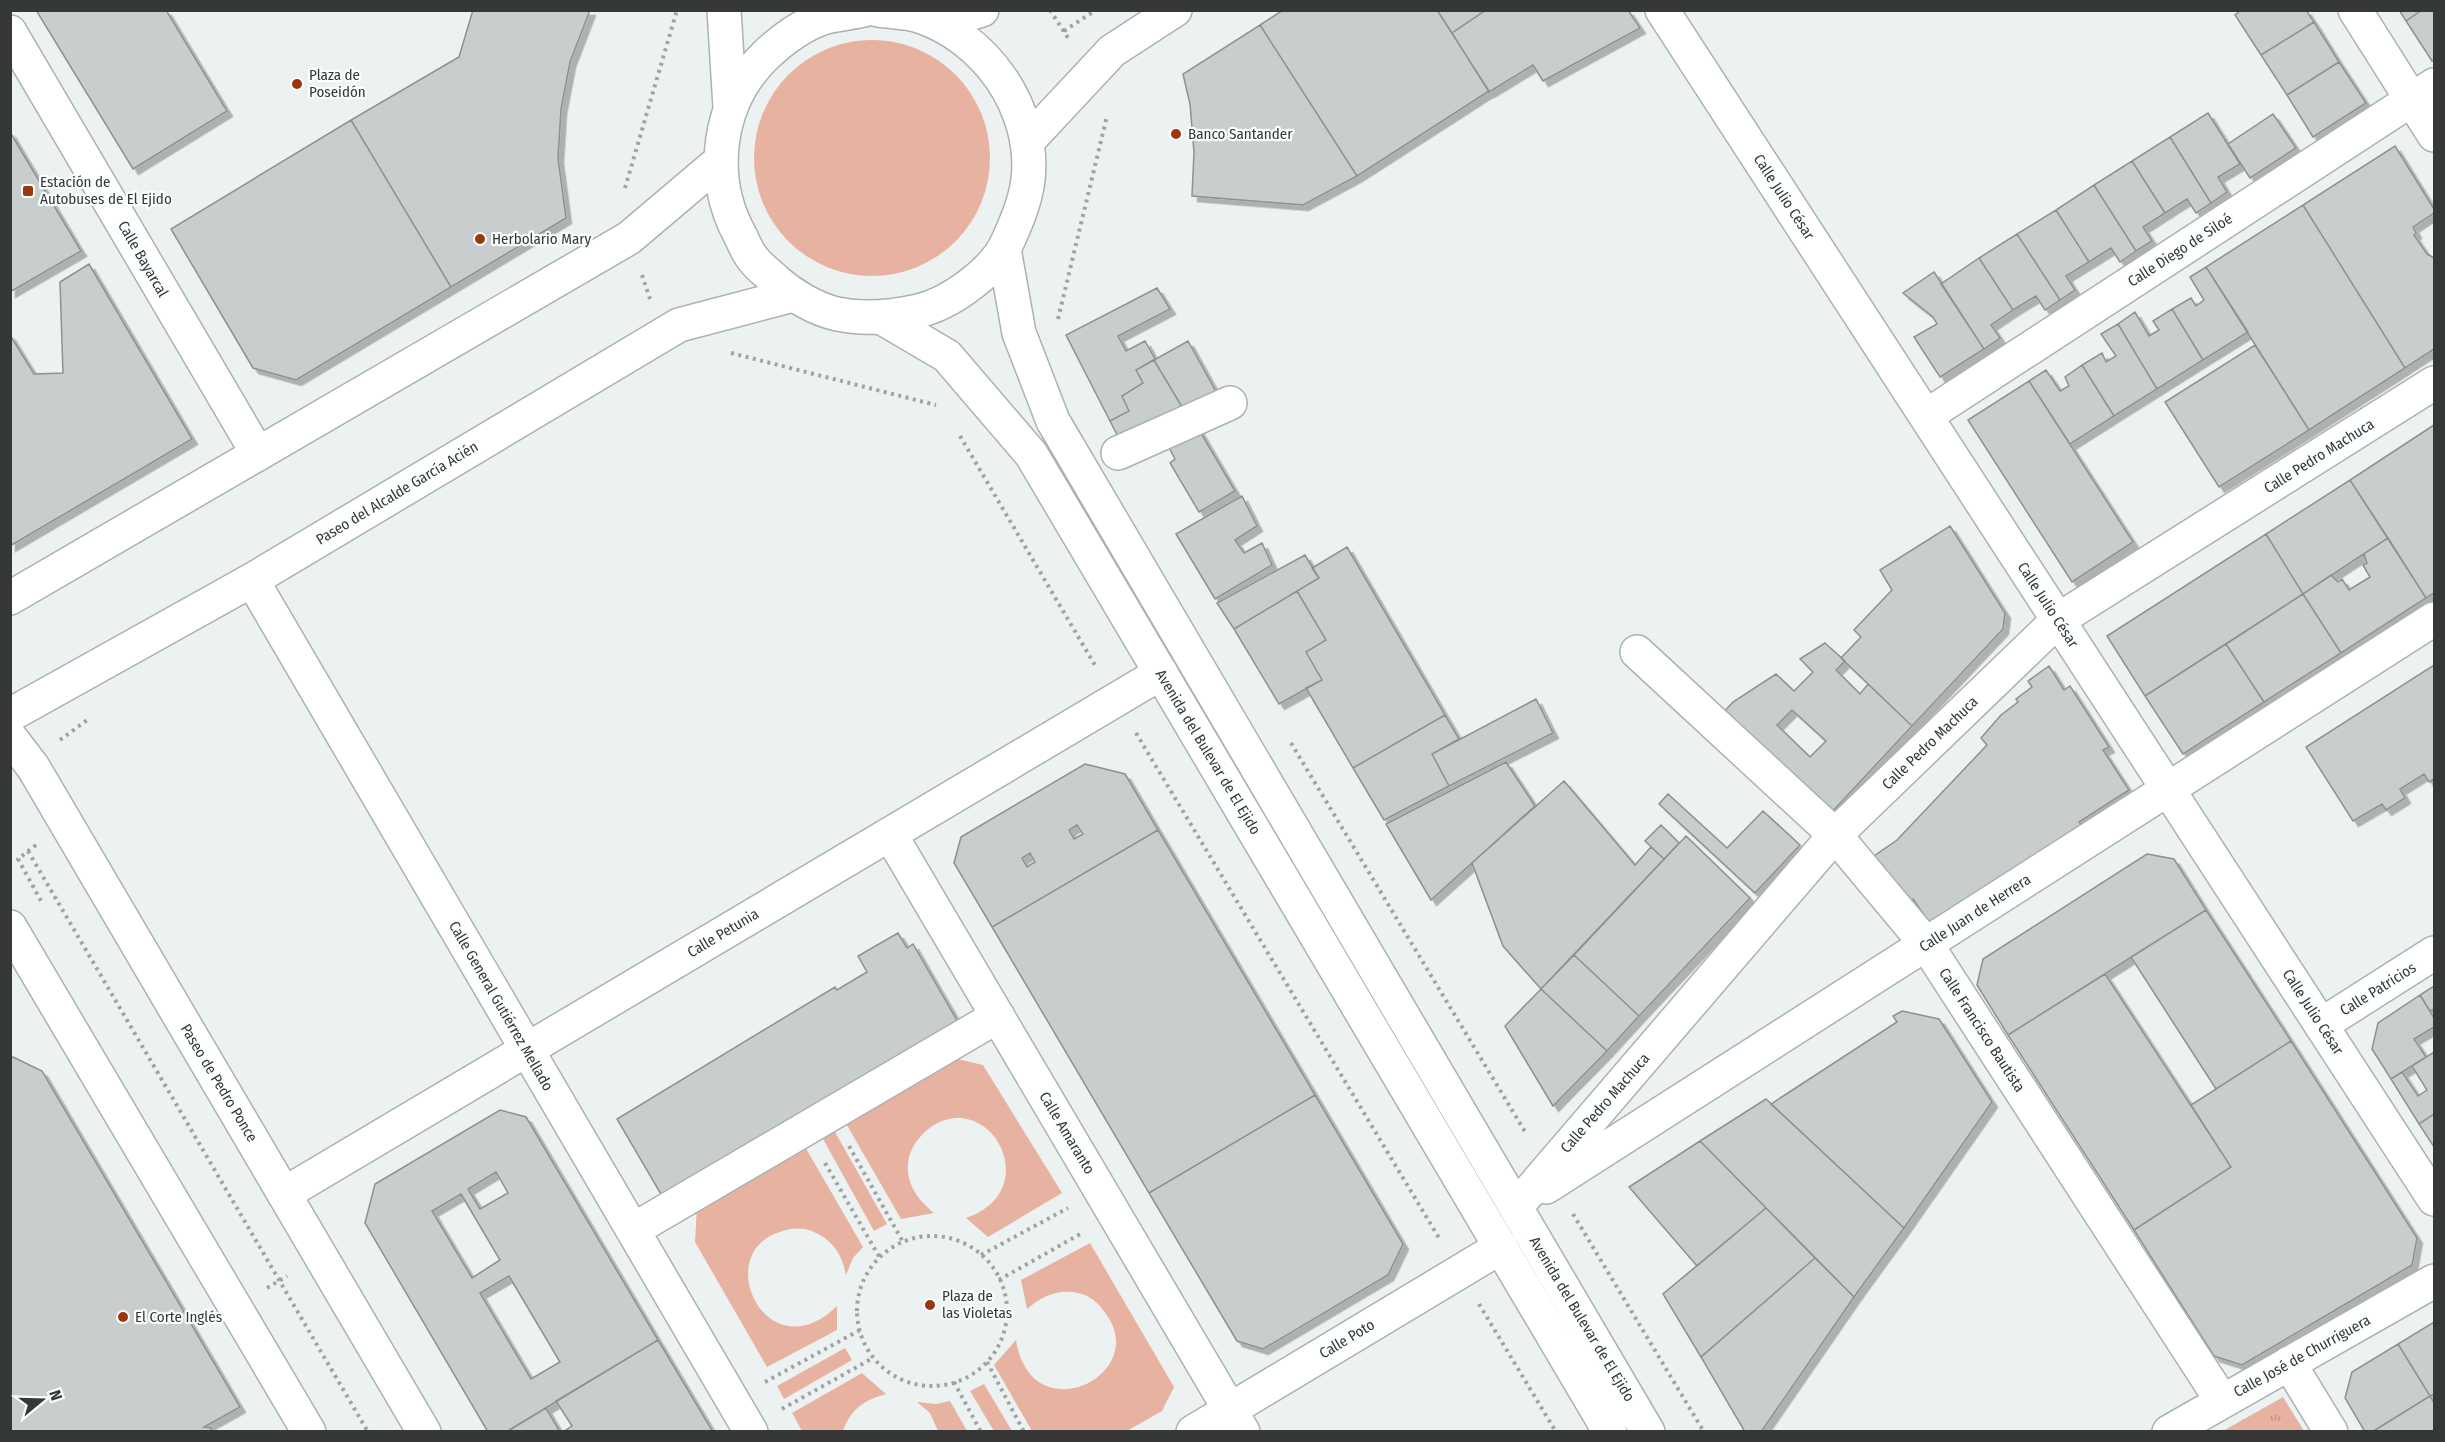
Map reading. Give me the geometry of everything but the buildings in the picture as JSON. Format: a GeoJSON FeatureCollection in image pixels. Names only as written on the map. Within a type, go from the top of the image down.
{"type":"FeatureCollection","features":[{"type":"Feature","properties":{"kind":"street"},"geometry":{"type":"LineString","coordinates":[[724,10],[730,108]]}},
{"type":"Feature","properties":{"kind":"street"},"geometry":{"type":"LineString","coordinates":[[864,10],[825,17],[784,38],[752,69],[730,108],[723,134],[720,161],[728,214],[753,260],[793,295],[836,314],[884,319],[931,308],[972,285],[1004,249],[1020,215],[1028,179],[1027,142],[1012,93],[981,52],[920,16]]}},
{"type":"Feature","properties":{"kind":"street"},"geometry":{"type":"LineString","coordinates":[[878,10],[920,16],[981,10]]}},
{"type":"Feature","properties":{"kind":"street"},"geometry":{"type":"LineString","coordinates":[[1027,142],[1112,51],[1175,10]]}},
{"type":"Feature","properties":{"kind":"street","name":"Calle Julio César"},"geometry":{"type":"LineString","coordinates":[[1662,10],[2434,1199]]}},
{"type":"Feature","properties":{"kind":"street"},"geometry":{"type":"LineString","coordinates":[[2355,10],[2423,92],[2434,135]]}},
{"type":"Feature","properties":{"kind":"street","name":"Calle Bayarcal"},"geometry":{"type":"LineString","coordinates":[[10,32],[258,454]]}},
{"type":"Feature","properties":{"kind":"street","name":"Calle Diego de Siloé"},"geometry":{"type":"LineString","coordinates":[[1926,416],[2423,92]]}},
{"type":"Feature","properties":{"kind":"street"},"geometry":{"type":"LineString","coordinates":[[10,598],[629,238],[720,161]]}},
{"type":"Feature","properties":{"kind":"street","name":"Avenida del Bulevar de El Ejido"},"geometry":{"type":"LineString","coordinates":[[1004,249],[1019,333],[1053,422],[1648,1431]]}},
{"type":"Feature","properties":{"kind":"street","name":"Paseo del Alcalde García Acién"},"geometry":{"type":"LineString","coordinates":[[10,715],[252,580],[682,324],[793,295]]}},
{"type":"Feature","properties":{"kind":"street","name":"Avenida del Bulevar de El Ejido"},"geometry":{"type":"LineString","coordinates":[[884,319],[947,356],[1031,454],[1610,1431]]}},
{"type":"Feature","properties":{"kind":"street","name":"Calle Pedro Machuca"},"geometry":{"type":"LineString","coordinates":[[1551,1176],[1835,835],[2058,620],[2434,383]]}},
{"type":"Feature","properties":{"kind":"street"},"geometry":{"type":"LineString","coordinates":[[1118,453],[1230,403]]}},
{"type":"Feature","properties":{"kind":"street","name":"Calle General Gutiérrez Mellado"},"geometry":{"type":"LineString","coordinates":[[252,580],[751,1431]]}},
{"type":"Feature","properties":{"kind":"street","name":"Calle Juan de Herrera"},"geometry":{"type":"LineString","coordinates":[[1516,1207],[1551,1176],[1926,944],[2434,619]]}},
{"type":"Feature","properties":{"kind":"street","name":"Calle Francisco Bautista"},"geometry":{"type":"LineString","coordinates":[[1637,652],[1835,835],[1926,944],[2222,1401]]}},
{"type":"Feature","properties":{"kind":"street","name":"Calle Petunia"},"geometry":{"type":"LineString","coordinates":[[284,1194],[1161,673]]}},
{"type":"Feature","properties":{"kind":"street","name":"Paseo de Pedro Ponce"},"geometry":{"type":"LineString","coordinates":[[10,737],[33,767],[424,1431]]}},
{"type":"Feature","properties":{"kind":"street","name":"Calle Amaranto"},"geometry":{"type":"LineString","coordinates":[[890,834],[1237,1420]]}},
{"type":"Feature","properties":{"kind":"street"},"geometry":{"type":"LineString","coordinates":[[10,927],[309,1431]]}},
{"type":"Feature","properties":{"kind":"street","name":"Calle Patricios"},"geometry":{"type":"LineString","coordinates":[[2321,1025],[2434,953]]}},
{"type":"Feature","properties":{"kind":"street"},"geometry":{"type":"LineString","coordinates":[[633,1230],[998,1016]]}},
{"type":"Feature","properties":{"kind":"street"},"geometry":{"type":"LineString","coordinates":[[1494,1236],[1516,1207]]}},
{"type":"Feature","properties":{"kind":"street","name":"Calle Poto"},"geometry":{"type":"LineString","coordinates":[[1193,1431],[1237,1420],[1460,1272],[1494,1236]]}},
{"type":"Feature","properties":{"kind":"street","name":"Calle José de Churriguera"},"geometry":{"type":"LineString","coordinates":[[2169,1431],[2434,1281]]}},
{"type":"Feature","properties":{"kind":"street"},"geometry":{"type":"LineString","coordinates":[[2289,1364],[2331,1431]]}},
{"type":"Feature","properties":{"kind":"path"},"geometry":{"type":"LineString","coordinates":[[651,303],[619,210],[677,10]]}},
{"type":"Feature","properties":{"kind":"path"},"geometry":{"type":"LineString","coordinates":[[1050,10],[1111,100],[1058,321]]}},
{"type":"Feature","properties":{"kind":"path"},"geometry":{"type":"LineString","coordinates":[[1064,31],[1096,10]]}},
{"type":"Feature","properties":{"kind":"path"},"geometry":{"type":"LineString","coordinates":[[720,351],[944,407]]}},
{"type":"Feature","properties":{"kind":"path"},"geometry":{"type":"LineString","coordinates":[[955,427],[1116,700],[1556,1431]]}},
{"type":"Feature","properties":{"kind":"path"},"geometry":{"type":"LineString","coordinates":[[1290,740],[1704,1431]]}},
{"type":"Feature","properties":{"kind":"path"},"geometry":{"type":"LineString","coordinates":[[28,851],[368,1431]]}},
{"type":"Feature","properties":{"kind":"path"},"geometry":{"type":"LineString","coordinates":[[818,1121],[903,1242]]}},
{"type":"Feature","properties":{"kind":"path"},"geometry":{"type":"LineString","coordinates":[[818,1121],[880,1258]]}},
{"type":"Feature","properties":{"kind":"path"},"geometry":{"type":"LineString","coordinates":[[981,1255],[1078,1202]]}},
{"type":"Feature","properties":{"kind":"path"},"geometry":{"type":"LineString","coordinates":[[999,1280],[1083,1233]]}},
{"type":"Feature","properties":{"kind":"path"},"geometry":{"type":"LineString","coordinates":[[939,1236],[961,1242],[981,1255],[999,1280],[1005,1296],[1007,1320],[1000,1342],[987,1362],[968,1377],[944,1386],[918,1385],[893,1376],[873,1358],[860,1330],[856,1310],[861,1285],[880,1258],[903,1242],[915,1238],[939,1236]]}},
{"type":"Feature","properties":{"kind":"path"},"geometry":{"type":"LineString","coordinates":[[235,1307],[321,1255]]}},
{"type":"Feature","properties":{"kind":"path"},"geometry":{"type":"LineString","coordinates":[[765,1382],[860,1330]]}},
{"type":"Feature","properties":{"kind":"path"},"geometry":{"type":"LineString","coordinates":[[780,1410],[873,1358]]}},
{"type":"Feature","properties":{"kind":"path"},"geometry":{"type":"LineString","coordinates":[[987,1362],[1024,1431]]}},
{"type":"Feature","properties":{"kind":"path"},"geometry":{"type":"LineString","coordinates":[[954,1382],[981,1431]]}},
{"type":"Feature","properties":{"kind":"green space"},"geometry":{"type":"Polygon","coordinates":[[[872,40],[917,49],[947,67],[963,83],[976,103],[985,124],[990,158],[981,203],[963,233],[947,249],[927,262],[906,271],[872,276],[827,267],[797,249],[781,233],[768,213],[759,192],[754,158],[763,113],[781,83],[797,67],[817,54],[838,45],[872,40]]]}},
{"type":"Feature","properties":{"kind":"green space"},"geometry":{"type":"Polygon","coordinates":[[[949,1057],[983,1065],[1062,1193],[988,1237],[966,1218],[990,1205],[1002,1187],[1006,1168],[1001,1149],[990,1132],[975,1121],[955,1118],[934,1125],[922,1135],[909,1157],[908,1174],[917,1195],[934,1213],[901,1219],[844,1120],[949,1057]]]}},
{"type":"Feature","properties":{"kind":"green space"},"geometry":{"type":"Polygon","coordinates":[[[835,1132],[887,1224],[874,1231],[823,1139],[835,1132]]]}},
{"type":"Feature","properties":{"kind":"green space"},"geometry":{"type":"Polygon","coordinates":[[[804,1145],[863,1247],[853,1258],[846,1275],[835,1248],[826,1239],[812,1231],[788,1230],[759,1244],[750,1262],[749,1283],[756,1302],[770,1318],[789,1326],[812,1323],[837,1306],[837,1330],[767,1367],[695,1242],[697,1206],[804,1145]]]}},
{"type":"Feature","properties":{"kind":"green space"},"geometry":{"type":"Polygon","coordinates":[[[1090,1243],[1174,1387],[1162,1411],[1127,1431],[1032,1431],[994,1365],[1016,1340],[1026,1368],[1043,1384],[1063,1389],[1084,1385],[1101,1374],[1113,1357],[1116,1336],[1101,1308],[1086,1295],[1059,1292],[1040,1300],[1027,1309],[1021,1280],[1090,1243]]]}},
{"type":"Feature","properties":{"kind":"green space"},"geometry":{"type":"Polygon","coordinates":[[[845,1348],[852,1360],[784,1399],[777,1386],[845,1348]]]}},
{"type":"Feature","properties":{"kind":"green space"},"geometry":{"type":"Polygon","coordinates":[[[862,1373],[886,1394],[859,1406],[843,1431],[802,1431],[792,1413],[862,1373]]]}},
{"type":"Feature","properties":{"kind":"green space"},"geometry":{"type":"Polygon","coordinates":[[[984,1384],[1012,1431],[994,1431],[970,1391],[984,1384]]]}},
{"type":"Feature","properties":{"kind":"green space"},"geometry":{"type":"Polygon","coordinates":[[[2283,1397],[2304,1431],[2223,1431],[2283,1397]]]}},
{"type":"Feature","properties":{"kind":"green space"},"geometry":{"type":"Polygon","coordinates":[[[950,1401],[967,1431],[938,1431],[930,1413],[917,1402],[936,1404],[950,1401]]]}},
{"type":"Feature","properties":{"kind":"place","name":"Plaza de Poseidón"},"geometry":{"type":"Point","coordinates":[297,84]}},
{"type":"Feature","properties":{"kind":"place","name":"Banco Santander"},"geometry":{"type":"Point","coordinates":[1176,134]}},
{"type":"Feature","properties":{"kind":"place","name":"Estación de Autobuses de El Ejido"},"geometry":{"type":"Point","coordinates":[28,191]}},
{"type":"Feature","properties":{"kind":"place","name":"Herbolario Mary"},"geometry":{"type":"Point","coordinates":[480,239]}},
{"type":"Feature","properties":{"kind":"place","name":"Plaza de las Violetas"},"geometry":{"type":"Point","coordinates":[930,1305]}},
{"type":"Feature","properties":{"kind":"place","name":"El Corte Inglés"},"geometry":{"type":"Point","coordinates":[123,1317]}}]}
